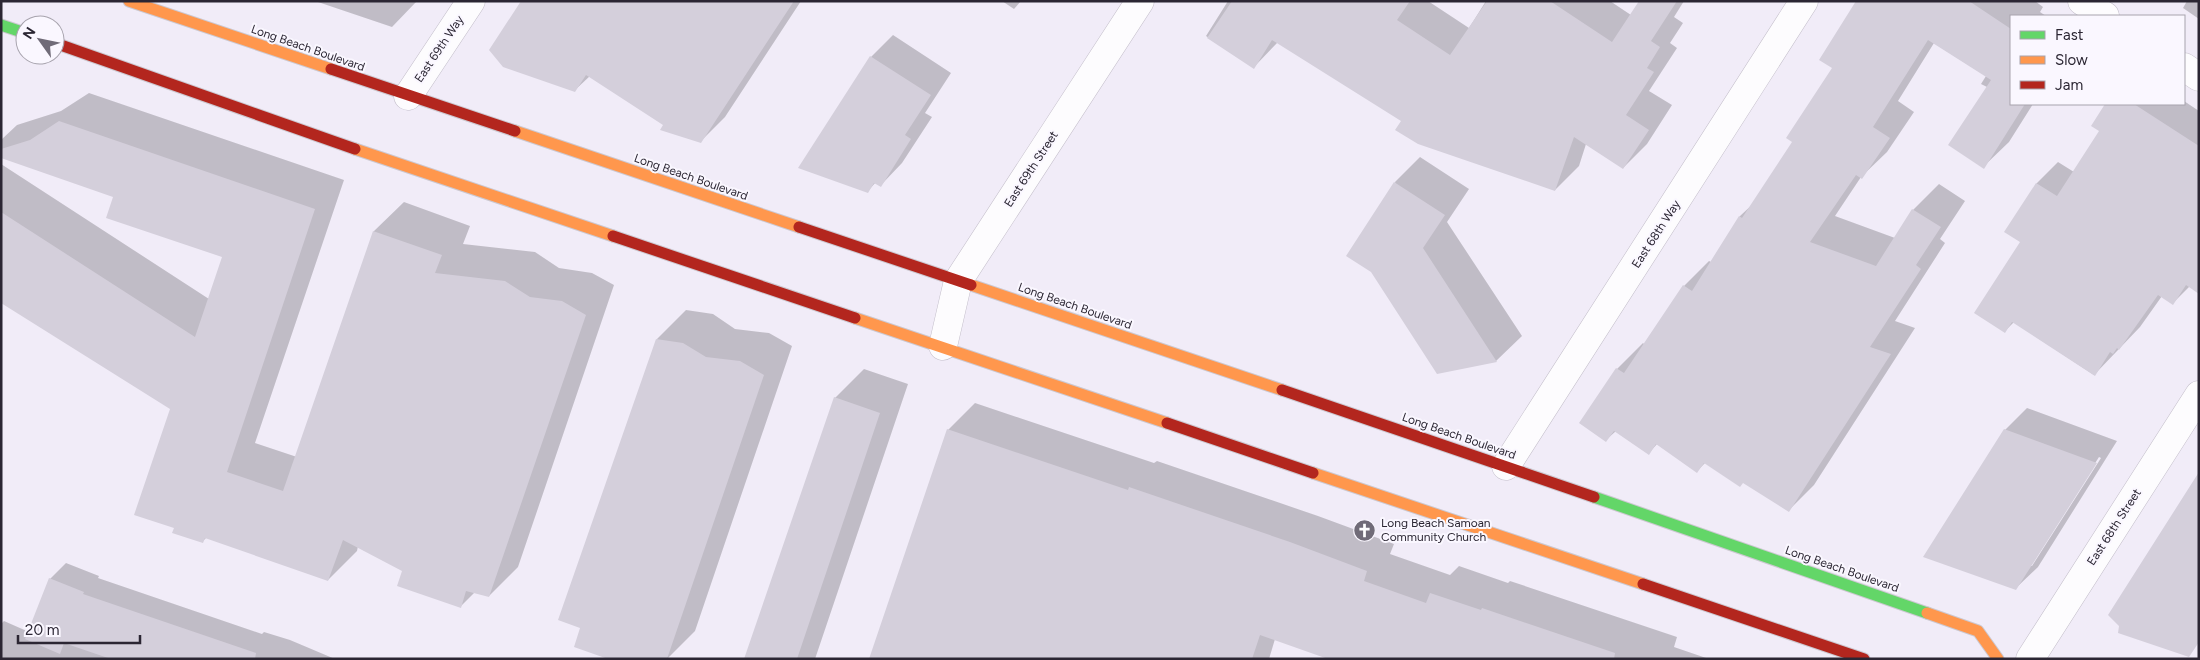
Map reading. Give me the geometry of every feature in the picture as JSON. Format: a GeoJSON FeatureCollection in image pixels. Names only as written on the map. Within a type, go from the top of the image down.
{"type":"FeatureCollection","features":[{"type":"Feature","properties":{"kind":"main road","name":"Long Beach Boulevard"},"geometry":{"type":"LineString","coordinates":[[129,1],[1506,466],[1978,631],[1998,659]]}},
{"type":"Feature","properties":{"kind":"main road"},"geometry":{"type":"LineString","coordinates":[[1,24],[15,29]]}},
{"type":"Feature","properties":{"kind":"main road"},"geometry":{"type":"LineString","coordinates":[[65,47],[379,157],[943,346],[1864,659]]}},
{"type":"Feature","properties":{"kind":"street","name":"East 69th Way"},"geometry":{"type":"LineString","coordinates":[[408,96],[471,1]]}},
{"type":"Feature","properties":{"kind":"street","name":"East 69th Street"},"geometry":{"type":"LineString","coordinates":[[943,346],[958,281],[1140,1]]}},
{"type":"Feature","properties":{"kind":"street","name":"East 68th Way"},"geometry":{"type":"LineString","coordinates":[[1506,466],[1804,1]]}},
{"type":"Feature","properties":{"kind":"street"},"geometry":{"type":"LineString","coordinates":[[2082,1],[2103,15]]}},
{"type":"Feature","properties":{"kind":"street"},"geometry":{"type":"LineString","coordinates":[[2185,68],[2199,77]]}},
{"type":"Feature","properties":{"kind":"street","name":"East 68th Street"},"geometry":{"type":"LineString","coordinates":[[2030,659],[2199,395]]}},
{"type":"Feature","properties":{"kind":"building"},"geometry":{"type":"Polygon","coordinates":[[[521,1],[794,1],[701,143],[660,130],[663,125],[586,75],[575,92],[503,67],[489,50],[521,1]]]}},
{"type":"Feature","properties":{"kind":"building"},"geometry":{"type":"Polygon","coordinates":[[[1232,1],[1410,1],[1397,20],[1450,55],[1487,1],[1550,1],[1612,42],[1639,1],[1677,1],[1651,41],[1660,47],[1647,68],[1654,72],[1626,115],[1649,130],[1623,169],[1574,137],[1555,191],[1418,144],[1395,130],[1401,121],[1272,40],[1254,69],[1207,38],[1232,1]]]}},
{"type":"Feature","properties":{"kind":"building"},"geometry":{"type":"Polygon","coordinates":[[[1856,1],[1969,1],[2010,28],[2010,105],[2024,105],[1984,169],[1948,145],[1991,80],[1928,40],[1873,127],[1890,138],[1862,179],[1856,175],[1810,242],[1876,266],[1912,209],[1941,227],[1916,265],[1921,269],[1870,347],[1891,354],[1789,512],[1743,483],[1740,487],[1704,463],[1697,473],[1656,444],[1649,455],[1614,431],[1606,442],[1579,423],[1616,368],[1624,373],[1683,285],[1692,291],[1739,216],[1742,218],[1792,142],[1786,138],[1832,68],[1819,60],[1856,1]]]}},
{"type":"Feature","properties":{"kind":"building"},"geometry":{"type":"Polygon","coordinates":[[[870,56],[931,95],[905,135],[911,139],[881,187],[874,183],[868,193],[798,168],[870,56]]]}},
{"type":"Feature","properties":{"kind":"building"},"geometry":{"type":"Polygon","coordinates":[[[2104,105],[2136,105],[2199,146],[2199,294],[2186,285],[2173,305],[2158,295],[2119,350],[2117,348],[2113,354],[2110,352],[2095,376],[2012,322],[2005,333],[1974,313],[2020,242],[2004,232],[2036,183],[2057,196],[2099,131],[2091,126],[2104,105]]]}},
{"type":"Feature","properties":{"kind":"building"},"geometry":{"type":"Polygon","coordinates":[[[59,121],[315,209],[227,472],[283,491],[373,231],[442,255],[435,273],[505,281],[530,297],[562,301],[586,315],[489,597],[466,591],[461,608],[397,586],[402,571],[343,540],[328,581],[205,538],[203,543],[172,533],[174,528],[134,515],[170,409],[1,303],[1,212],[195,337],[222,257],[106,218],[113,197],[1,158],[1,149],[30,140],[59,121]]]}},
{"type":"Feature","properties":{"kind":"building"},"geometry":{"type":"Polygon","coordinates":[[[1394,182],[1445,215],[1423,248],[1497,362],[1437,374],[1371,272],[1346,256],[1394,182]]]}},
{"type":"Feature","properties":{"kind":"building"},"geometry":{"type":"Polygon","coordinates":[[[656,339],[683,343],[706,357],[740,361],[764,375],[667,659],[608,659],[574,647],[580,628],[558,620],[656,339]]]}},
{"type":"Feature","properties":{"kind":"building"},"geometry":{"type":"Polygon","coordinates":[[[834,397],[880,413],[797,659],[744,659],[834,397]]]}},
{"type":"Feature","properties":{"kind":"building"},"geometry":{"type":"Polygon","coordinates":[[[947,429],[1128,490],[1129,487],[1290,542],[1367,571],[1364,581],[1426,603],[1430,593],[1481,610],[1482,608],[1615,653],[1614,659],[1328,659],[1260,635],[1252,659],[869,659],[947,429]]]}},
{"type":"Feature","properties":{"kind":"building"},"geometry":{"type":"Polygon","coordinates":[[[2004,429],[2097,463],[2016,590],[1923,557],[2004,429]]]}},
{"type":"Feature","properties":{"kind":"building"},"geometry":{"type":"Polygon","coordinates":[[[2199,472],[2199,642],[2189,657],[2118,633],[2119,626],[2108,615],[2199,472]]]}},
{"type":"Feature","properties":{"kind":"building"},"geometry":{"type":"Polygon","coordinates":[[[49,578],[84,592],[83,594],[256,653],[255,659],[111,659],[64,643],[60,654],[25,639],[49,578]]]}},
{"type":"Feature","properties":{"kind":"traffic: fast"},"geometry":{"type":"LineString","coordinates":[[1,25],[15,30]]}},
{"type":"Feature","properties":{"kind":"traffic: fast"},"geometry":{"type":"LineString","coordinates":[[1594,497],[1927,613]]}},
{"type":"Feature","properties":{"kind":"traffic: slow"},"geometry":{"type":"LineString","coordinates":[[129,1],[331,69]]}},
{"type":"Feature","properties":{"kind":"traffic: slow"},"geometry":{"type":"LineString","coordinates":[[515,131],[799,227]]}},
{"type":"Feature","properties":{"kind":"traffic: slow"},"geometry":{"type":"LineString","coordinates":[[355,149],[613,236]]}},
{"type":"Feature","properties":{"kind":"traffic: slow"},"geometry":{"type":"LineString","coordinates":[[971,285],[1282,390]]}},
{"type":"Feature","properties":{"kind":"traffic: slow"},"geometry":{"type":"LineString","coordinates":[[855,318],[1167,423]]}},
{"type":"Feature","properties":{"kind":"traffic: slow"},"geometry":{"type":"LineString","coordinates":[[1313,473],[1643,584]]}},
{"type":"Feature","properties":{"kind":"traffic: slow"},"geometry":{"type":"LineString","coordinates":[[1927,613],[1978,631],[1998,659]]}},
{"type":"Feature","properties":{"kind":"traffic: jam"},"geometry":{"type":"LineString","coordinates":[[65,47],[355,149]]}},
{"type":"Feature","properties":{"kind":"traffic: jam"},"geometry":{"type":"LineString","coordinates":[[331,69],[515,131]]}},
{"type":"Feature","properties":{"kind":"traffic: jam"},"geometry":{"type":"LineString","coordinates":[[799,227],[971,285]]}},
{"type":"Feature","properties":{"kind":"traffic: jam"},"geometry":{"type":"LineString","coordinates":[[613,236],[855,318]]}},
{"type":"Feature","properties":{"kind":"traffic: jam"},"geometry":{"type":"LineString","coordinates":[[1282,390],[1594,497]]}},
{"type":"Feature","properties":{"kind":"traffic: jam"},"geometry":{"type":"LineString","coordinates":[[1167,423],[1313,473]]}},
{"type":"Feature","properties":{"kind":"traffic: jam"},"geometry":{"type":"LineString","coordinates":[[1643,584],[1864,659]]}},
{"type":"Feature","properties":{"kind":"place","name":"Long Beach Samoan Community Church"},"geometry":{"type":"Point","coordinates":[1365,530]}}]}
